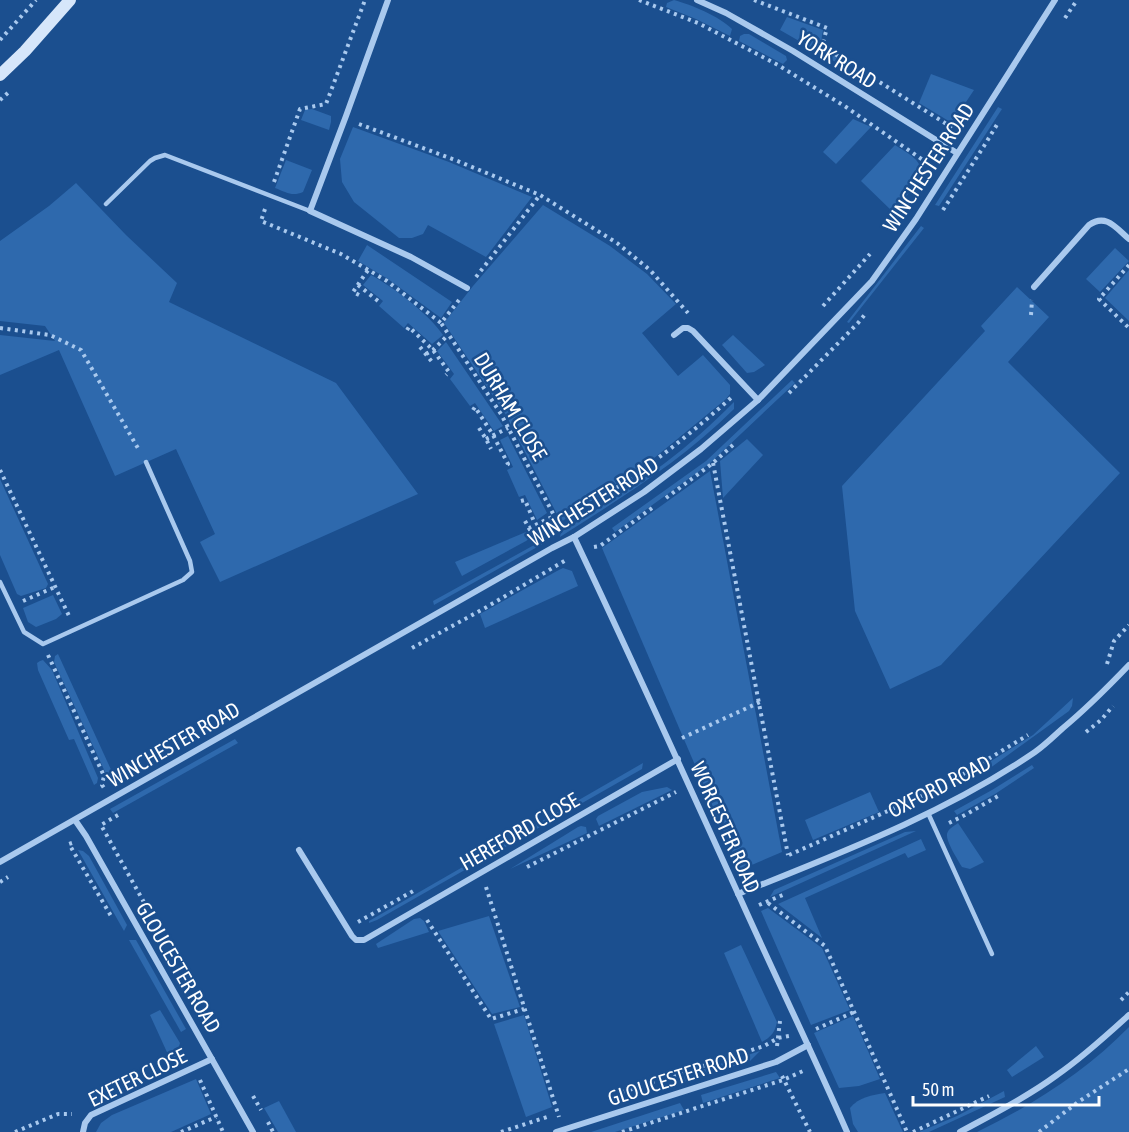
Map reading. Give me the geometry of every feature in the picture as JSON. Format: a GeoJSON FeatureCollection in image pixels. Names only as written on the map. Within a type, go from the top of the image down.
{"type":"FeatureCollection","features":[{"type":"Feature","properties":{"kind":"street"},"geometry":{"type":"LineString","coordinates":[[0,75],[25,51],[70,0]]}},
{"type":"Feature","properties":{"kind":"street"},"geometry":{"type":"LineString","coordinates":[[388,0],[310,211],[411,257],[467,288]]}},
{"type":"Feature","properties":{"kind":"street","name":"YORK ROAD"},"geometry":{"type":"LineString","coordinates":[[697,0],[726,13],[792,51],[957,153]]}},
{"type":"Feature","properties":{"kind":"street","name":"WINCHESTER ROAD"},"geometry":{"type":"LineString","coordinates":[[0,862],[574,537],[644,492],[701,449],[758,400],[872,281],[916,219],[1055,0]]}},
{"type":"Feature","properties":{"kind":"street"},"geometry":{"type":"LineString","coordinates":[[1034,287],[1094,221],[1099,219],[1109,223],[1129,239]]}},
{"type":"Feature","properties":{"kind":"street"},"geometry":{"type":"LineString","coordinates":[[674,335],[683,328],[688,328],[700,337],[758,400]]}},
{"type":"Feature","properties":{"kind":"street","name":"WORCESTER ROAD"},"geometry":{"type":"LineString","coordinates":[[574,537],[678,759],[847,1132]]}},
{"type":"Feature","properties":{"kind":"street","name":"OXFORD ROAD"},"geometry":{"type":"LineString","coordinates":[[738,894],[928,813],[982,785],[1037,751],[1100,697],[1129,665]]}},
{"type":"Feature","properties":{"kind":"street","name":"HEREFORD CLOSE"},"geometry":{"type":"LineString","coordinates":[[299,850],[352,936],[357,940],[364,940],[678,759]]}},
{"type":"Feature","properties":{"kind":"street","name":"GLOUCESTER ROAD"},"geometry":{"type":"LineString","coordinates":[[75,820],[253,1132]]}},
{"type":"Feature","properties":{"kind":"street"},"geometry":{"type":"LineString","coordinates":[[960,1132],[1059,1075],[1129,1015]]}},
{"type":"Feature","properties":{"kind":"street","name":"GLOUCESTER ROAD"},"geometry":{"type":"LineString","coordinates":[[559,1131],[776,1062],[808,1045]]}},
{"type":"Feature","properties":{"kind":"street","name":"EXETER CLOSE"},"geometry":{"type":"LineString","coordinates":[[83,1132],[90,1115],[212,1059]]}},
{"type":"Feature","properties":{"kind":"lane"},"geometry":{"type":"LineString","coordinates":[[106,204],[150,161],[165,155],[310,211]]}},
{"type":"Feature","properties":{"kind":"lane"},"geometry":{"type":"LineString","coordinates":[[0,582],[24,632],[43,644],[183,580],[192,572],[190,561],[146,462]]}},
{"type":"Feature","properties":{"kind":"lane"},"geometry":{"type":"LineString","coordinates":[[928,813],[992,954]]}},
{"type":"Feature","properties":{"kind":"path"},"geometry":{"type":"LineString","coordinates":[[0,40],[36,0]]}},
{"type":"Feature","properties":{"kind":"path"},"geometry":{"type":"LineString","coordinates":[[639,0],[698,23],[778,64],[846,107],[933,167],[947,168],[963,180]]}},
{"type":"Feature","properties":{"kind":"path"},"geometry":{"type":"LineString","coordinates":[[754,0],[826,28],[822,46],[984,146]]}},
{"type":"Feature","properties":{"kind":"path"},"geometry":{"type":"LineString","coordinates":[[346,116],[358,124],[540,195],[617,243],[650,270],[688,312],[690,317],[688,328]]}},
{"type":"Feature","properties":{"kind":"path"},"geometry":{"type":"LineString","coordinates":[[927,176],[942,144],[959,120]]}},
{"type":"Feature","properties":{"kind":"path"},"geometry":{"type":"LineString","coordinates":[[426,354],[448,335],[441,323],[540,195]]}},
{"type":"Feature","properties":{"kind":"path"},"geometry":{"type":"LineString","coordinates":[[820,309],[871,252]]}},
{"type":"Feature","properties":{"kind":"path"},"geometry":{"type":"LineString","coordinates":[[1129,265],[1099,299],[1129,328]]}},
{"type":"Feature","properties":{"kind":"path"},"geometry":{"type":"LineString","coordinates":[[358,295],[353,292],[368,270]]}},
{"type":"Feature","properties":{"kind":"path"},"geometry":{"type":"LineString","coordinates":[[358,285],[378,301],[375,303]]}},
{"type":"Feature","properties":{"kind":"path"},"geometry":{"type":"LineString","coordinates":[[407,330],[409,327],[433,350],[449,372],[446,375]]}},
{"type":"Feature","properties":{"kind":"path"},"geometry":{"type":"LineString","coordinates":[[0,328],[50,335],[81,350],[146,462]]}},
{"type":"Feature","properties":{"kind":"path","name":"DURHAM CLOSE"},"geometry":{"type":"LineString","coordinates":[[448,335],[501,414],[560,527]]}},
{"type":"Feature","properties":{"kind":"path"},"geometry":{"type":"LineString","coordinates":[[420,347],[433,363]]}},
{"type":"Feature","properties":{"kind":"path"},"geometry":{"type":"LineString","coordinates":[[604,497],[671,449],[707,420],[744,385]]}},
{"type":"Feature","properties":{"kind":"path"},"geometry":{"type":"LineString","coordinates":[[473,410],[475,407],[494,435],[508,464],[505,466]]}},
{"type":"Feature","properties":{"kind":"path"},"geometry":{"type":"LineString","coordinates":[[486,439],[508,428]]}},
{"type":"Feature","properties":{"kind":"path"},"geometry":{"type":"LineString","coordinates":[[479,429],[490,449]]}},
{"type":"Feature","properties":{"kind":"path"},"geometry":{"type":"LineString","coordinates":[[701,449],[713,463],[788,855]]}},
{"type":"Feature","properties":{"kind":"path"},"geometry":{"type":"LineString","coordinates":[[0,470],[75,629]]}},
{"type":"Feature","properties":{"kind":"path"},"geometry":{"type":"LineString","coordinates":[[521,501],[525,500],[536,524]]}},
{"type":"Feature","properties":{"kind":"path"},"geometry":{"type":"LineString","coordinates":[[529,528],[554,516]]}},
{"type":"Feature","properties":{"kind":"path"},"geometry":{"type":"LineString","coordinates":[[525,521],[536,541],[538,540]]}},
{"type":"Feature","properties":{"kind":"path"},"geometry":{"type":"LineString","coordinates":[[552,531],[568,521]]}},
{"type":"Feature","properties":{"kind":"path"},"geometry":{"type":"LineString","coordinates":[[552,548],[560,527]]}},
{"type":"Feature","properties":{"kind":"path"},"geometry":{"type":"LineString","coordinates":[[12,606],[55,587]]}},
{"type":"Feature","properties":{"kind":"path"},"geometry":{"type":"LineString","coordinates":[[1100,671],[1108,663],[1114,641],[1129,625]]}},
{"type":"Feature","properties":{"kind":"path"},"geometry":{"type":"LineString","coordinates":[[43,644],[104,776],[102,785],[110,799]]}},
{"type":"Feature","properties":{"kind":"path"},"geometry":{"type":"LineString","coordinates":[[779,859],[941,787],[1031,733]]}},
{"type":"Feature","properties":{"kind":"path"},"geometry":{"type":"LineString","coordinates":[[92,790],[112,779]]}},
{"type":"Feature","properties":{"kind":"path"},"geometry":{"type":"LineString","coordinates":[[518,871],[689,784]]}},
{"type":"Feature","properties":{"kind":"path"},"geometry":{"type":"LineString","coordinates":[[482,872],[558,1113],[559,1131]]}},
{"type":"Feature","properties":{"kind":"path"},"geometry":{"type":"LineString","coordinates":[[759,886],[767,902],[825,946],[907,1132]]}},
{"type":"Feature","properties":{"kind":"path"},"geometry":{"type":"LineString","coordinates":[[420,906],[490,1019],[524,1009]]}},
{"type":"Feature","properties":{"kind":"path"},"geometry":{"type":"LineString","coordinates":[[1114,1008],[1129,992]]}},
{"type":"Feature","properties":{"kind":"path"},"geometry":{"type":"LineString","coordinates":[[623,1092],[764,1046],[778,1038],[804,1034],[854,1012]]}},
{"type":"Feature","properties":{"kind":"path"},"geometry":{"type":"LineString","coordinates":[[776,1062],[810,1132]]}},
{"type":"Feature","properties":{"kind":"path"},"geometry":{"type":"LineString","coordinates":[[622,1132],[783,1080],[817,1064]]}},
{"type":"Feature","properties":{"kind":"path"},"geometry":{"type":"LineString","coordinates":[[1039,1132],[1078,1102],[1129,1069]]}},
{"type":"Feature","properties":{"kind":"path"},"geometry":{"type":"LineString","coordinates":[[913,1132],[994,1094]]}},
{"type":"Feature","properties":{"kind":"path"},"geometry":{"type":"LineString","coordinates":[[501,1132],[568,1110]]}},
{"type":"Feature","properties":{"kind":"path"},"geometry":{"type":"LineString","coordinates":[[15,1132],[58,1114],[90,1115]]}},
{"type":"Feature","properties":{"kind":"path"},"geometry":{"type":"LineString","coordinates":[[181,1132],[216,1117]]}},
{"type":"Feature","properties":{"kind":"shaded area"},"geometry":{"type":"Polygon","coordinates":[[[674,0],[713,15],[732,29],[730,36],[666,7],[667,3],[674,0]]]}},
{"type":"Feature","properties":{"kind":"shaded area"},"geometry":{"type":"Polygon","coordinates":[[[787,17],[823,30],[820,48],[849,65],[846,68],[780,30],[787,17]]]}},
{"type":"Feature","properties":{"kind":"shaded area"},"geometry":{"type":"Polygon","coordinates":[[[749,34],[786,56],[787,60],[783,64],[739,41],[740,36],[749,34]]]}},
{"type":"Feature","properties":{"kind":"shaded area"},"geometry":{"type":"Polygon","coordinates":[[[931,74],[974,90],[952,123],[919,103],[931,74]]]}},
{"type":"Feature","properties":{"kind":"shaded area"},"geometry":{"type":"Polygon","coordinates":[[[998,107],[1002,109],[939,206],[935,205],[998,107]]]}},
{"type":"Feature","properties":{"kind":"shaded area"},"geometry":{"type":"Polygon","coordinates":[[[312,109],[331,116],[329,130],[301,120],[305,110],[312,109]]]}},
{"type":"Feature","properties":{"kind":"shaded area"},"geometry":{"type":"Polygon","coordinates":[[[853,119],[871,127],[836,164],[823,152],[853,119]]]}},
{"type":"Feature","properties":{"kind":"shaded area"},"geometry":{"type":"Polygon","coordinates":[[[353,127],[449,162],[532,197],[486,257],[428,225],[423,234],[412,238],[399,238],[354,202],[342,182],[340,159],[353,127]]]}},
{"type":"Feature","properties":{"kind":"shaded area"},"geometry":{"type":"Polygon","coordinates":[[[895,145],[918,162],[921,172],[920,178],[894,213],[861,181],[895,145]]]}},
{"type":"Feature","properties":{"kind":"shaded area"},"geometry":{"type":"Polygon","coordinates":[[[286,160],[312,170],[303,192],[292,194],[275,188],[286,160]]]}},
{"type":"Feature","properties":{"kind":"shaded area"},"geometry":{"type":"Polygon","coordinates":[[[76,183],[177,283],[169,302],[336,383],[418,494],[220,582],[200,542],[215,534],[176,449],[115,476],[59,350],[0,375],[0,335],[55,341],[45,326],[0,321],[0,241],[49,206],[76,183]]]}},
{"type":"Feature","properties":{"kind":"shaded area"},"geometry":{"type":"Polygon","coordinates":[[[543,205],[610,246],[647,274],[676,304],[642,333],[678,376],[703,355],[730,385],[730,394],[726,399],[653,459],[561,522],[506,415],[444,323],[543,205]]]}},
{"type":"Feature","properties":{"kind":"shaded area"},"geometry":{"type":"Polygon","coordinates":[[[921,226],[924,228],[849,323],[847,322],[868,295],[921,226]]]}},
{"type":"Feature","properties":{"kind":"shaded area"},"geometry":{"type":"Polygon","coordinates":[[[367,245],[452,302],[441,318],[388,279],[358,261],[367,245]]]}},
{"type":"Feature","properties":{"kind":"shaded area"},"geometry":{"type":"Polygon","coordinates":[[[1115,248],[1129,261],[1100,292],[1086,279],[1115,248]]]}},
{"type":"Feature","properties":{"kind":"shaded area"},"geometry":{"type":"Polygon","coordinates":[[[1129,270],[1129,321],[1105,298],[1129,270]]]}},
{"type":"Feature","properties":{"kind":"shaded area"},"geometry":{"type":"Polygon","coordinates":[[[371,275],[410,302],[443,335],[432,344],[408,323],[404,328],[379,306],[383,301],[363,285],[371,275]]]}},
{"type":"Feature","properties":{"kind":"shaded area"},"geometry":{"type":"Polygon","coordinates":[[[1017,287],[1049,317],[1008,362],[1120,473],[941,665],[890,689],[855,611],[842,486],[985,331],[981,326],[1017,287]]]}},
{"type":"Feature","properties":{"kind":"shaded area"},"geometry":{"type":"Polygon","coordinates":[[[733,335],[765,365],[754,372],[747,373],[722,345],[733,335]]]}},
{"type":"Feature","properties":{"kind":"shaded area"},"geometry":{"type":"Polygon","coordinates":[[[446,342],[503,426],[494,431],[475,403],[470,406],[450,379],[454,374],[437,351],[446,342]]]}},
{"type":"Feature","properties":{"kind":"shaded area"},"geometry":{"type":"Polygon","coordinates":[[[792,380],[795,383],[709,464],[615,532],[612,528],[706,461],[792,380]]]}},
{"type":"Feature","properties":{"kind":"shaded area"},"geometry":{"type":"Polygon","coordinates":[[[734,402],[734,409],[673,462],[560,537],[561,532],[627,490],[674,456],[734,402]]]}},
{"type":"Feature","properties":{"kind":"shaded area"},"geometry":{"type":"Polygon","coordinates":[[[508,436],[547,513],[537,520],[525,495],[519,497],[507,470],[513,467],[500,440],[508,436]]]}},
{"type":"Feature","properties":{"kind":"shaded area"},"geometry":{"type":"Polygon","coordinates":[[[747,439],[763,455],[723,498],[720,461],[747,439]]]}},
{"type":"Feature","properties":{"kind":"shaded area"},"geometry":{"type":"Polygon","coordinates":[[[710,471],[782,852],[740,870],[602,548],[710,471]]]}},
{"type":"Feature","properties":{"kind":"shaded area"},"geometry":{"type":"Polygon","coordinates":[[[0,479],[48,584],[46,588],[21,596],[17,594],[0,555],[0,479]]]}},
{"type":"Feature","properties":{"kind":"shaded area"},"geometry":{"type":"Polygon","coordinates":[[[526,532],[530,538],[526,541],[462,576],[455,562],[526,532]]]}},
{"type":"Feature","properties":{"kind":"shaded area"},"geometry":{"type":"Polygon","coordinates":[[[545,539],[546,542],[434,605],[433,601],[545,539]]]}},
{"type":"Feature","properties":{"kind":"shaded area"},"geometry":{"type":"Polygon","coordinates":[[[563,568],[572,571],[578,586],[485,628],[480,614],[563,568]]]}},
{"type":"Feature","properties":{"kind":"shaded area"},"geometry":{"type":"Polygon","coordinates":[[[53,595],[62,614],[36,627],[28,622],[23,608],[53,595]]]}},
{"type":"Feature","properties":{"kind":"shaded area"},"geometry":{"type":"Polygon","coordinates":[[[58,654],[113,774],[107,776],[54,662],[58,654]]]}},
{"type":"Feature","properties":{"kind":"shaded area"},"geometry":{"type":"Polygon","coordinates":[[[43,660],[52,670],[98,778],[94,785],[74,739],[69,740],[38,670],[37,663],[43,660]]]}},
{"type":"Feature","properties":{"kind":"shaded area"},"geometry":{"type":"Polygon","coordinates":[[[1073,698],[1069,711],[986,771],[983,766],[1033,735],[1073,698]]]}},
{"type":"Feature","properties":{"kind":"shaded area"},"geometry":{"type":"Polygon","coordinates":[[[235,739],[238,743],[113,813],[110,809],[235,739]]]}},
{"type":"Feature","properties":{"kind":"shaded area"},"geometry":{"type":"Polygon","coordinates":[[[643,763],[642,769],[369,923],[369,921],[643,763]]]}},
{"type":"Feature","properties":{"kind":"shaded area"},"geometry":{"type":"Polygon","coordinates":[[[1032,765],[1034,768],[995,794],[957,815],[954,811],[992,790],[1032,765]]]}},
{"type":"Feature","properties":{"kind":"shaded area"},"geometry":{"type":"Polygon","coordinates":[[[667,787],[672,790],[599,826],[596,819],[598,816],[642,792],[667,787]]]}},
{"type":"Feature","properties":{"kind":"shaded area"},"geometry":{"type":"Polygon","coordinates":[[[870,792],[879,812],[813,840],[805,820],[870,792]]]}},
{"type":"Feature","properties":{"kind":"shaded area"},"geometry":{"type":"Polygon","coordinates":[[[958,823],[984,862],[970,869],[962,867],[948,842],[947,834],[958,823]]]}},
{"type":"Feature","properties":{"kind":"shaded area"},"geometry":{"type":"Polygon","coordinates":[[[578,827],[586,827],[587,833],[510,869],[578,827]]]}},
{"type":"Feature","properties":{"kind":"shaded area"},"geometry":{"type":"Polygon","coordinates":[[[916,831],[770,897],[774,890],[905,832],[916,831]]]}},
{"type":"Feature","properties":{"kind":"shaded area"},"geometry":{"type":"Polygon","coordinates":[[[921,839],[926,850],[908,858],[905,853],[805,898],[822,938],[778,904],[921,839]]]}},
{"type":"Feature","properties":{"kind":"shaded area"},"geometry":{"type":"Polygon","coordinates":[[[78,850],[89,856],[127,925],[124,931],[78,850]]]}},
{"type":"Feature","properties":{"kind":"shaded area"},"geometry":{"type":"Polygon","coordinates":[[[768,908],[822,948],[850,1010],[811,1025],[761,911],[768,908]]]}},
{"type":"Feature","properties":{"kind":"shaded area"},"geometry":{"type":"Polygon","coordinates":[[[489,916],[520,1007],[492,1014],[438,931],[489,916]]]}},
{"type":"Feature","properties":{"kind":"shaded area"},"geometry":{"type":"Polygon","coordinates":[[[420,918],[429,932],[378,948],[376,944],[414,919],[420,918]]]}},
{"type":"Feature","properties":{"kind":"shaded area"},"geometry":{"type":"Polygon","coordinates":[[[129,940],[136,940],[186,1029],[181,1032],[129,940]]]}},
{"type":"Feature","properties":{"kind":"shaded area"},"geometry":{"type":"Polygon","coordinates":[[[741,945],[777,1022],[772,1034],[762,1042],[724,953],[741,945]]]}},
{"type":"Feature","properties":{"kind":"shaded area"},"geometry":{"type":"Polygon","coordinates":[[[160,1010],[180,1043],[176,1058],[171,1061],[150,1015],[160,1010]]]}},
{"type":"Feature","properties":{"kind":"shaded area"},"geometry":{"type":"Polygon","coordinates":[[[524,1015],[552,1107],[526,1117],[494,1024],[524,1015]]]}},
{"type":"Feature","properties":{"kind":"shaded area"},"geometry":{"type":"Polygon","coordinates":[[[853,1016],[880,1079],[859,1086],[839,1088],[814,1033],[853,1016]]]}},
{"type":"Feature","properties":{"kind":"shaded area"},"geometry":{"type":"Polygon","coordinates":[[[1129,1027],[1129,1132],[977,1132],[1058,1086],[1095,1058],[1129,1027]]]}},
{"type":"Feature","properties":{"kind":"shaded area"},"geometry":{"type":"Polygon","coordinates":[[[1036,1046],[1044,1057],[1012,1077],[1007,1070],[1036,1046]]]}},
{"type":"Feature","properties":{"kind":"shaded area"},"geometry":{"type":"Polygon","coordinates":[[[760,1051],[750,1061],[681,1083],[680,1077],[760,1051]]]}},
{"type":"Feature","properties":{"kind":"shaded area"},"geometry":{"type":"Polygon","coordinates":[[[776,1072],[780,1078],[703,1103],[701,1095],[776,1072]]]}},
{"type":"Feature","properties":{"kind":"shaded area"},"geometry":{"type":"Polygon","coordinates":[[[196,1079],[211,1114],[171,1132],[96,1132],[101,1123],[112,1115],[196,1079]]]}},
{"type":"Feature","properties":{"kind":"shaded area"},"geometry":{"type":"Polygon","coordinates":[[[1004,1091],[1005,1097],[929,1132],[919,1132],[957,1116],[1004,1091]]]}},
{"type":"Feature","properties":{"kind":"shaded area"},"geometry":{"type":"Polygon","coordinates":[[[885,1093],[903,1132],[858,1132],[853,1124],[850,1108],[862,1099],[885,1093]]]}},
{"type":"Feature","properties":{"kind":"shaded area"},"geometry":{"type":"Polygon","coordinates":[[[279,1101],[296,1132],[278,1132],[264,1108],[279,1101]]]}},
{"type":"Feature","properties":{"kind":"shaded area"},"geometry":{"type":"Polygon","coordinates":[[[680,1103],[684,1110],[615,1132],[591,1132],[680,1103]]]}}]}
